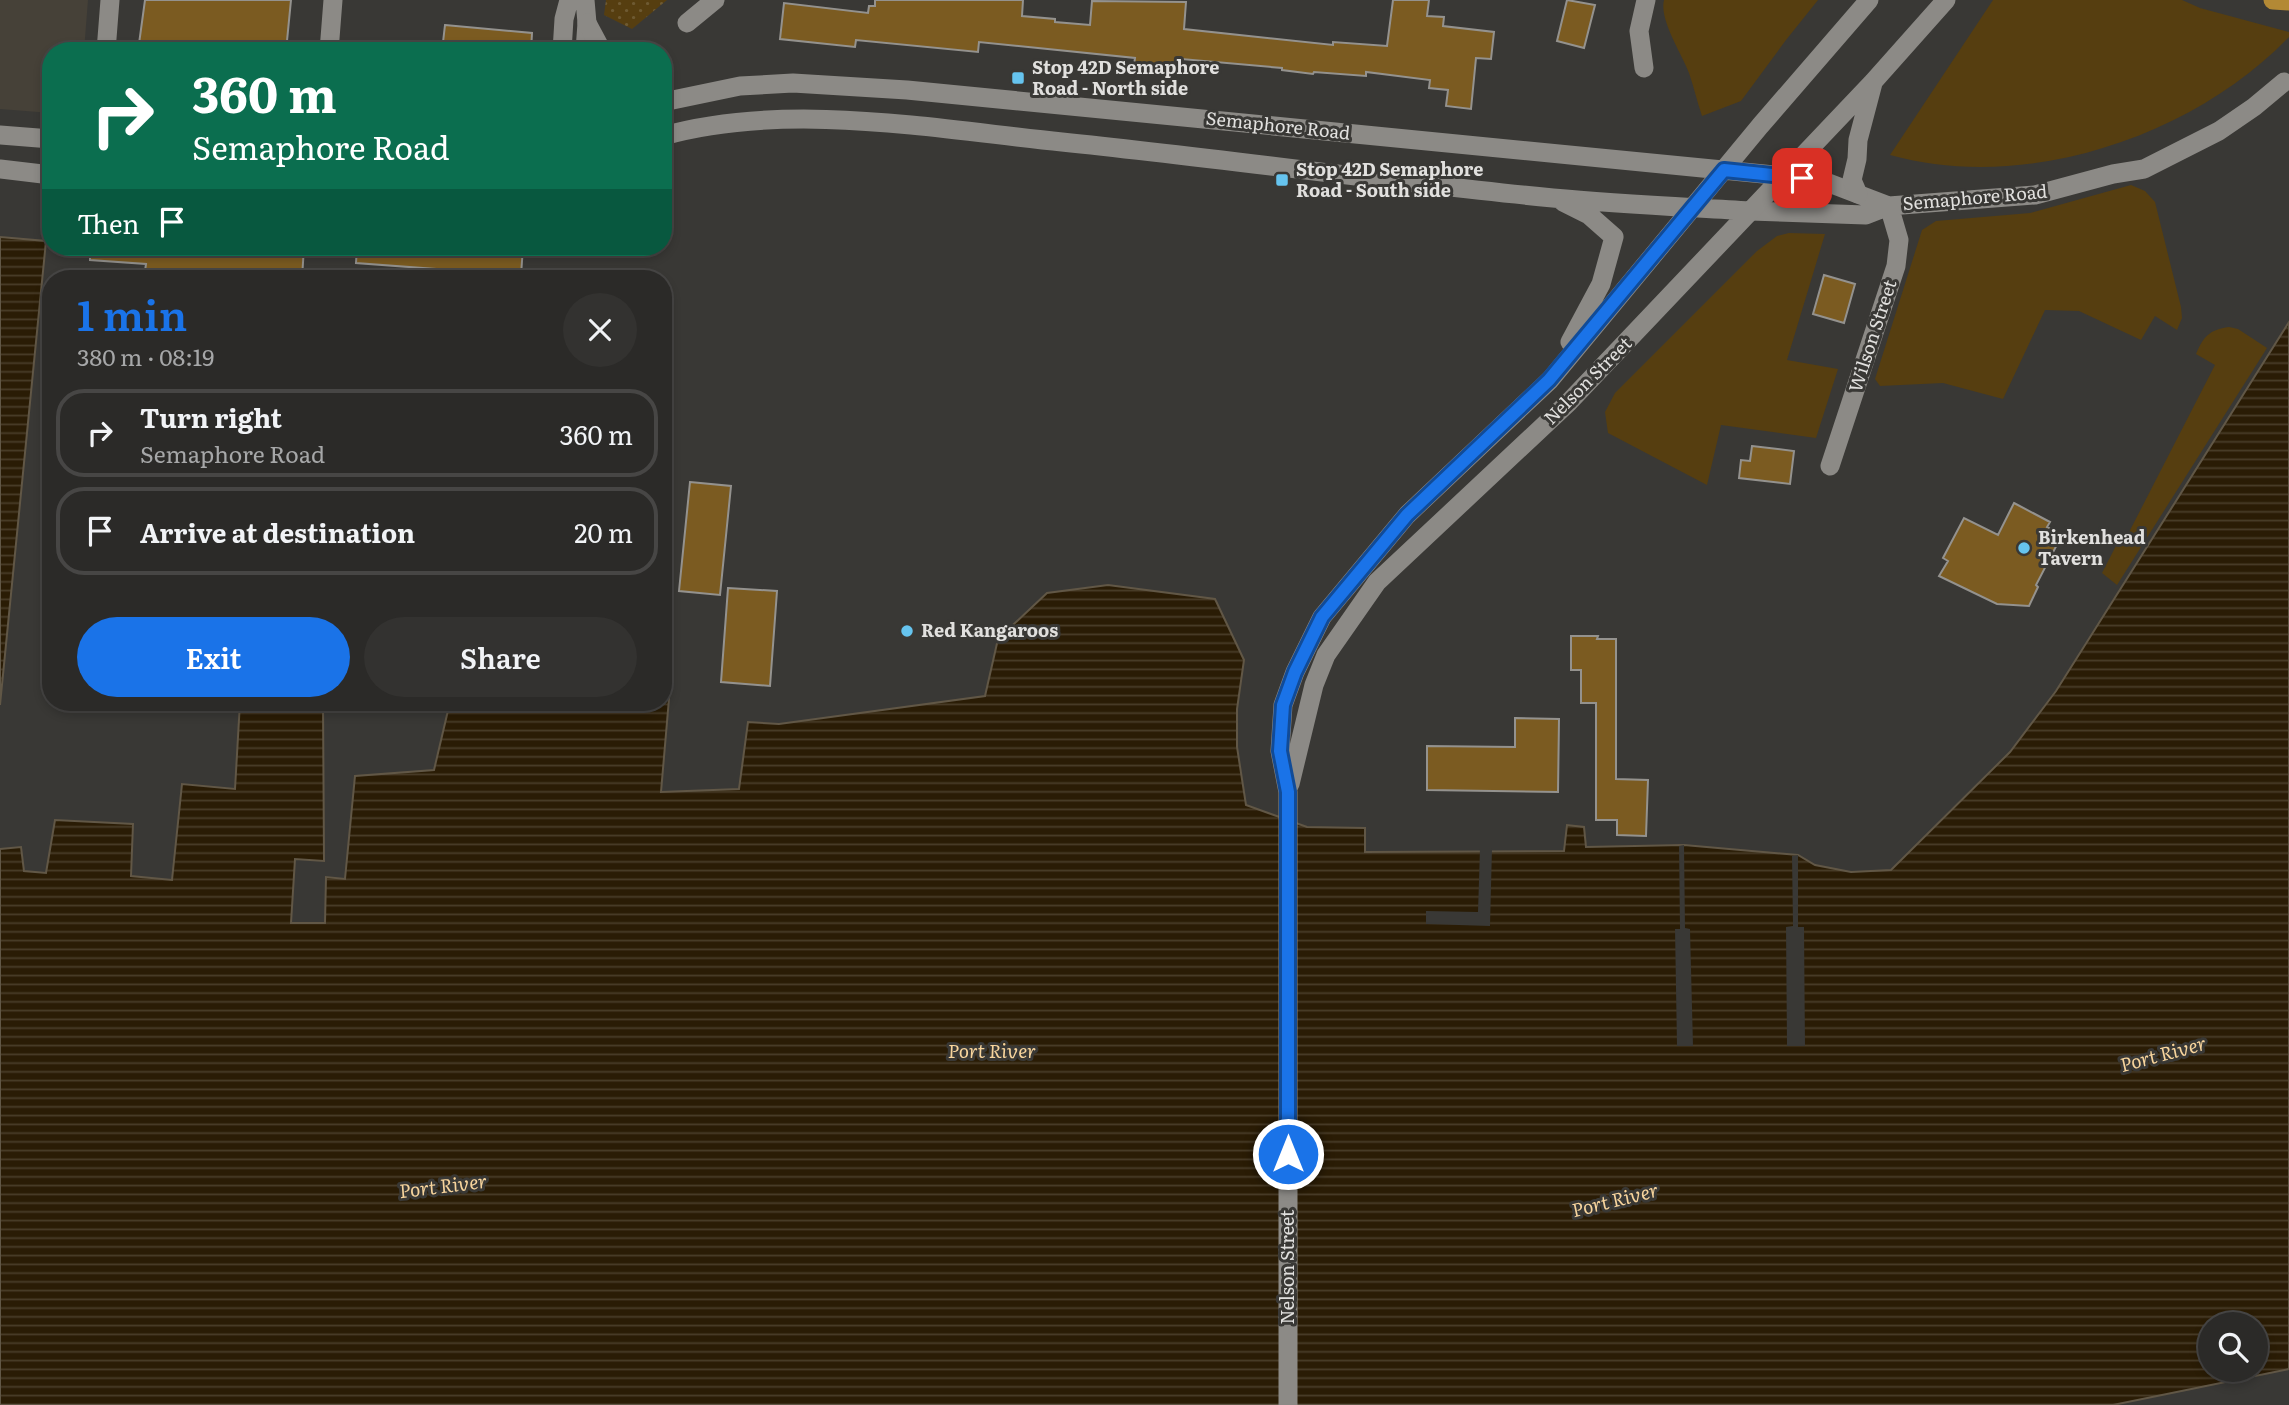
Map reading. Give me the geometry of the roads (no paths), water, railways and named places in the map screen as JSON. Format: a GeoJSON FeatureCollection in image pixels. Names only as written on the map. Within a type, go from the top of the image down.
{"type":"FeatureCollection","features":[{"type":"Feature","properties":{"kind":"highway"},"geometry":{"type":"LineString","coordinates":[[2273,0],[2289,1]]}},
{"type":"Feature","properties":{"kind":"main road"},"geometry":{"type":"LineString","coordinates":[[107,42],[110,0]]}},
{"type":"Feature","properties":{"kind":"main road"},"geometry":{"type":"LineString","coordinates":[[330,42],[333,0]]}},
{"type":"Feature","properties":{"kind":"main road"},"geometry":{"type":"LineString","coordinates":[[563,42],[569,0]]}},
{"type":"Feature","properties":{"kind":"main road"},"geometry":{"type":"LineString","coordinates":[[586,0],[586,42]]}},
{"type":"Feature","properties":{"kind":"main road"},"geometry":{"type":"LineString","coordinates":[[687,23],[715,0]]}},
{"type":"Feature","properties":{"kind":"main road"},"geometry":{"type":"LineString","coordinates":[[1644,68],[1639,31],[1646,0]]}},
{"type":"Feature","properties":{"kind":"main road","name":"Nelson Street"},"geometry":{"type":"LineString","coordinates":[[1287,1405],[1288,792],[1280,751],[1283,705],[1295,672],[1322,617],[1407,515],[1549,380],[1869,0]]}},
{"type":"Feature","properties":{"kind":"main road","name":"Nelson Street"},"geometry":{"type":"LineString","coordinates":[[1288,792],[1314,685],[1326,654],[1377,582],[1569,402],[1873,82],[1946,0]]}},
{"type":"Feature","properties":{"kind":"main road"},"geometry":{"type":"LineString","coordinates":[[587,23],[597,42]]}},
{"type":"Feature","properties":{"kind":"main road"},"geometry":{"type":"LineString","coordinates":[[1858,194],[1852,180],[1858,140],[1873,82]]}},
{"type":"Feature","properties":{"kind":"main road","name":"Semaphore Road"},"geometry":{"type":"LineString","coordinates":[[672,133],[737,122],[810,119],[1212,157],[1554,198],[1750,211],[1866,215],[1889,206],[2035,195],[2113,174],[2144,169],[2219,131],[2284,82]]}},
{"type":"Feature","properties":{"kind":"main road","name":"Semaphore Road"},"geometry":{"type":"LineString","coordinates":[[672,100],[740,86],[793,83],[907,90],[1821,180],[1889,206]]}},
{"type":"Feature","properties":{"kind":"main road"},"geometry":{"type":"LineString","coordinates":[[0,135],[42,138]]}},
{"type":"Feature","properties":{"kind":"main road"},"geometry":{"type":"LineString","coordinates":[[0,169],[42,174]]}},
{"type":"Feature","properties":{"kind":"main road"},"geometry":{"type":"LineString","coordinates":[[1549,380],[1601,284],[1614,237],[1589,215],[1554,198]]}},
{"type":"Feature","properties":{"kind":"main road","name":"Wilson Street"},"geometry":{"type":"LineString","coordinates":[[1830,466],[1896,266],[1899,240],[1889,206]]}},
{"type":"Feature","properties":{"kind":"water"},"geometry":{"type":"Polygon","coordinates":[[[0,237],[42,241],[42,256],[45,256],[0,705],[0,237]]]}},
{"type":"Feature","properties":{"kind":"water","name":"Port River"},"geometry":{"type":"Polygon","coordinates":[[[2289,322],[2289,1369],[2268,1373],[2268,1312],[2198,1312],[2198,1382],[2225,1382],[2113,1405],[0,1405],[0,849],[21,847],[24,871],[46,873],[55,820],[133,824],[131,876],[172,880],[182,784],[235,789],[239,711],[323,711],[324,861],[295,859],[291,923],[325,923],[326,877],[345,879],[355,776],[434,770],[448,711],[668,711],[661,792],[739,789],[748,722],[779,724],[985,696],[998,639],[1047,593],[1108,585],[1215,599],[1244,660],[1237,709],[1237,747],[1246,805],[1307,827],[1365,828],[1365,852],[1564,851],[1567,825],[1584,827],[1586,847],[1684,845],[1798,855],[1815,865],[1851,872],[1891,870],[2010,752],[2056,691],[2289,322]]]}},
{"type":"Feature","properties":{"kind":"place","name":"Stop 42D Semaphore Road - North side"},"geometry":{"type":"Point","coordinates":[1018,78]}},
{"type":"Feature","properties":{"kind":"place","name":"Stop 42D Semaphore Road - South side"},"geometry":{"type":"Point","coordinates":[1282,180]}},
{"type":"Feature","properties":{"kind":"place","name":"Birkenhead Tavern"},"geometry":{"type":"Point","coordinates":[2024,548]}},
{"type":"Feature","properties":{"kind":"place","name":"Red Kangaroos"},"geometry":{"type":"Point","coordinates":[907,631]}}]}
